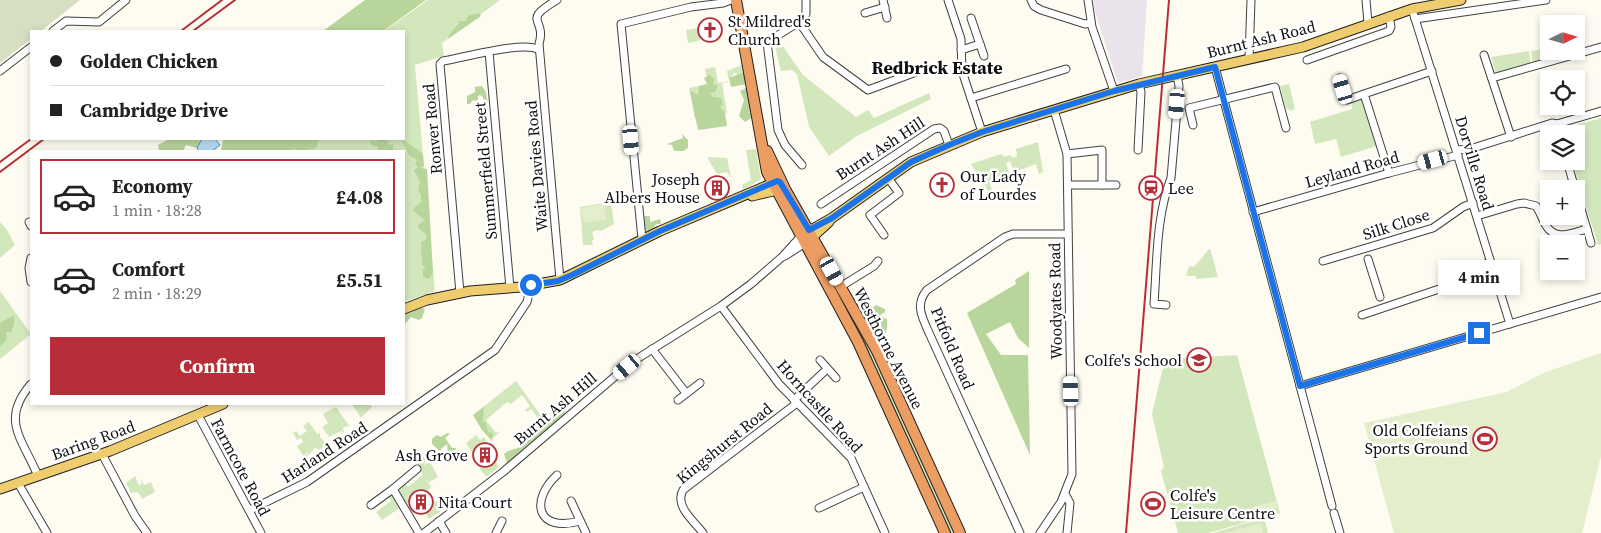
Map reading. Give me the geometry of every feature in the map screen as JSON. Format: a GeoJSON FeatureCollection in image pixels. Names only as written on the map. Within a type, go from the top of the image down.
{"type":"FeatureCollection","features":[{"type":"Feature","properties":{"kind":"highway"},"geometry":{"type":"LineString","coordinates":[[736,0],[767,172],[777,184]]}},
{"type":"Feature","properties":{"kind":"highway"},"geometry":{"type":"LineString","coordinates":[[762,139],[777,184]]}},
{"type":"Feature","properties":{"kind":"highway","name":"Westhorne Avenue"},"geometry":{"type":"LineString","coordinates":[[777,184],[807,237],[858,342],[945,533]]}},
{"type":"Feature","properties":{"kind":"highway","name":"Westhorne Avenue"},"geometry":{"type":"LineString","coordinates":[[807,237],[840,287],[877,351],[960,533]]}},
{"type":"Feature","properties":{"kind":"main road","name":"Burnt Ash Road"},"geometry":{"type":"LineString","coordinates":[[1139,84],[1249,59],[1314,42],[1389,16],[1414,14],[1461,0]]}},
{"type":"Feature","properties":{"kind":"main road","name":"Burnt Ash Hill"},"geometry":{"type":"LineString","coordinates":[[807,237],[911,162],[982,132],[1139,84]]}},
{"type":"Feature","properties":{"kind":"main road"},"geometry":{"type":"LineString","coordinates":[[753,191],[764,180],[767,172]]}},
{"type":"Feature","properties":{"kind":"main road"},"geometry":{"type":"LineString","coordinates":[[738,198],[777,184]]}},
{"type":"Feature","properties":{"kind":"main road"},"geometry":{"type":"LineString","coordinates":[[405,309],[460,293],[560,280],[642,239],[753,191],[777,184]]}},
{"type":"Feature","properties":{"kind":"main road","name":"Baring Road"},"geometry":{"type":"LineString","coordinates":[[0,489],[102,454],[221,405]]}},
{"type":"Feature","properties":{"kind":"street"},"geometry":{"type":"LineString","coordinates":[[54,30],[66,21],[99,22],[126,0]]}},
{"type":"Feature","properties":{"kind":"street","name":"Waite Davies Road"},"geometry":{"type":"LineString","coordinates":[[557,0],[539,10],[537,22],[560,280]]}},
{"type":"Feature","properties":{"kind":"street"},"geometry":{"type":"LineString","coordinates":[[642,239],[622,24],[720,2],[729,2],[731,0]]}},
{"type":"Feature","properties":{"kind":"street"},"geometry":{"type":"LineString","coordinates":[[802,165],[785,145],[778,130],[767,42],[799,22],[806,14],[806,0]]}},
{"type":"Feature","properties":{"kind":"street"},"geometry":{"type":"LineString","coordinates":[[948,0],[961,39],[962,71],[982,132]]}},
{"type":"Feature","properties":{"kind":"street"},"geometry":{"type":"LineString","coordinates":[[1031,0],[1034,6],[1041,10],[1085,24],[1091,23]]}},
{"type":"Feature","properties":{"kind":"street"},"geometry":{"type":"LineString","coordinates":[[1088,0],[1091,23],[1114,91]]}},
{"type":"Feature","properties":{"kind":"street"},"geometry":{"type":"LineString","coordinates":[[1249,59],[1251,0]]}},
{"type":"Feature","properties":{"kind":"street"},"geometry":{"type":"LineString","coordinates":[[1366,0],[1368,23]]}},
{"type":"Feature","properties":{"kind":"street","name":"Burnt Ash Road"},"geometry":{"type":"LineString","coordinates":[[1414,14],[1546,0]]}},
{"type":"Feature","properties":{"kind":"street"},"geometry":{"type":"LineString","coordinates":[[865,13],[884,4],[887,18]]}},
{"type":"Feature","properties":{"kind":"street","name":"Dorville Road"},"geometry":{"type":"LineString","coordinates":[[1414,14],[1510,324]]}},
{"type":"Feature","properties":{"kind":"street","name":"Burnt Ash Road"},"geometry":{"type":"LineString","coordinates":[[1307,60],[1389,31],[1391,27],[1389,16]]}},
{"type":"Feature","properties":{"kind":"street"},"geometry":{"type":"LineString","coordinates":[[971,18],[984,56]]}},
{"type":"Feature","properties":{"kind":"street"},"geometry":{"type":"LineString","coordinates":[[799,22],[823,57],[868,90],[927,68]]}},
{"type":"Feature","properties":{"kind":"street"},"geometry":{"type":"LineString","coordinates":[[1314,42],[1319,56]]}},
{"type":"Feature","properties":{"kind":"street"},"geometry":{"type":"LineString","coordinates":[[961,50],[980,44]]}},
{"type":"Feature","properties":{"kind":"street","name":"Ronver Road"},"geometry":{"type":"LineString","coordinates":[[460,293],[440,66],[444,61],[489,52],[530,46],[539,47]]}},
{"type":"Feature","properties":{"kind":"street"},"geometry":{"type":"LineString","coordinates":[[0,71],[30,48]]}},
{"type":"Feature","properties":{"kind":"street"},"geometry":{"type":"LineString","coordinates":[[1492,78],[1601,48]]}},
{"type":"Feature","properties":{"kind":"street","name":"Summerfield Street"},"geometry":{"type":"LineString","coordinates":[[489,52],[510,288]]}},
{"type":"Feature","properties":{"kind":"street"},"geometry":{"type":"LineString","coordinates":[[1484,54],[1511,137]]}},
{"type":"Feature","properties":{"kind":"street"},"geometry":{"type":"LineString","coordinates":[[1215,67],[1340,533]]}},
{"type":"Feature","properties":{"kind":"street"},"geometry":{"type":"LineString","coordinates":[[971,98],[1066,69]]}},
{"type":"Feature","properties":{"kind":"street"},"geometry":{"type":"LineString","coordinates":[[1340,78],[1348,104],[1364,94],[1432,71]]}},
{"type":"Feature","properties":{"kind":"street"},"geometry":{"type":"LineString","coordinates":[[1166,304],[1154,304],[1161,222],[1166,190],[1171,178],[1179,86],[1178,75]]}},
{"type":"Feature","properties":{"kind":"street"},"geometry":{"type":"LineString","coordinates":[[1138,150],[1141,92],[1139,84]]}},
{"type":"Feature","properties":{"kind":"street"},"geometry":{"type":"LineString","coordinates":[[1193,124],[1189,108],[1275,87],[1286,128]]}},
{"type":"Feature","properties":{"kind":"street"},"geometry":{"type":"LineString","coordinates":[[1364,94],[1389,172]]}},
{"type":"Feature","properties":{"kind":"street","name":"Woodyates Road"},"geometry":{"type":"LineString","coordinates":[[1040,533],[1065,494],[1072,474],[1067,154],[1054,110]]}},
{"type":"Feature","properties":{"kind":"street","name":"Leyland Road"},"geometry":{"type":"LineString","coordinates":[[1253,212],[1458,153],[1552,123],[1557,124],[1601,111]]}},
{"type":"Feature","properties":{"kind":"street","name":"Burnt Ash Hill"},"geometry":{"type":"LineString","coordinates":[[821,204],[934,129],[940,128],[944,131],[949,145]]}},
{"type":"Feature","properties":{"kind":"street"},"geometry":{"type":"LineString","coordinates":[[1067,154],[1102,150],[1102,185]]}},
{"type":"Feature","properties":{"kind":"street"},"geometry":{"type":"LineString","coordinates":[[884,235],[870,214],[899,193],[888,178]]}},
{"type":"Feature","properties":{"kind":"street"},"geometry":{"type":"LineString","coordinates":[[1068,185],[1116,186]]}},
{"type":"Feature","properties":{"kind":"street","name":"Silk Close"},"geometry":{"type":"LineString","coordinates":[[1323,261],[1433,228],[1463,207],[1473,203]]}},
{"type":"Feature","properties":{"kind":"street"},"geometry":{"type":"LineString","coordinates":[[1477,216],[1524,203],[1536,206],[1549,230],[1556,235],[1562,236],[1587,229]]}},
{"type":"Feature","properties":{"kind":"street"},"geometry":{"type":"LineString","coordinates":[[1585,222],[1591,243]]}},
{"type":"Feature","properties":{"kind":"street","name":"Pitfold Road"},"geometry":{"type":"LineString","coordinates":[[1020,533],[930,335],[920,311],[920,301],[927,290],[1004,237],[1068,234]]}},
{"type":"Feature","properties":{"kind":"street","name":"Burnt Ash Hill"},"geometry":{"type":"LineString","coordinates":[[424,533],[503,472],[632,362],[720,306],[807,237]]}},
{"type":"Feature","properties":{"kind":"street"},"geometry":{"type":"LineString","coordinates":[[1368,259],[1380,297]]}},
{"type":"Feature","properties":{"kind":"street"},"geometry":{"type":"LineString","coordinates":[[840,287],[874,266],[878,261]]}},
{"type":"Feature","properties":{"kind":"street"},"geometry":{"type":"LineString","coordinates":[[1362,315],[1451,285],[1466,271],[1491,262]]}},
{"type":"Feature","properties":{"kind":"street","name":"Harland Road"},"geometry":{"type":"LineString","coordinates":[[250,510],[307,482],[496,350],[528,302],[531,285]]}},
{"type":"Feature","properties":{"kind":"street"},"geometry":{"type":"LineString","coordinates":[[1300,386],[1601,297]]}},
{"type":"Feature","properties":{"kind":"street","name":"Horncastle Road"},"geometry":{"type":"LineString","coordinates":[[720,306],[763,364],[795,402],[848,453],[885,533]]}},
{"type":"Feature","properties":{"kind":"street"},"geometry":{"type":"LineString","coordinates":[[652,349],[686,393]]}},
{"type":"Feature","properties":{"kind":"street"},"geometry":{"type":"LineString","coordinates":[[820,360],[836,378]]}},
{"type":"Feature","properties":{"kind":"street","name":"Kingshurst Road"},"geometry":{"type":"LineString","coordinates":[[704,533],[682,506],[680,498],[683,490],[795,402],[827,369]]}},
{"type":"Feature","properties":{"kind":"street"},"geometry":{"type":"LineString","coordinates":[[678,400],[700,383]]}},
{"type":"Feature","properties":{"kind":"street"},"geometry":{"type":"LineString","coordinates":[[30,385],[16,396],[11,403],[7,420],[10,431],[38,476]]}},
{"type":"Feature","properties":{"kind":"street","name":"Farmcote Road"},"geometry":{"type":"LineString","coordinates":[[198,415],[261,533]]}},
{"type":"Feature","properties":{"kind":"street"},"geometry":{"type":"LineString","coordinates":[[102,454],[135,516],[147,533]]}},
{"type":"Feature","properties":{"kind":"street"},"geometry":{"type":"LineString","coordinates":[[372,505],[417,469]]}},
{"type":"Feature","properties":{"kind":"street"},"geometry":{"type":"LineString","coordinates":[[557,475],[551,480],[540,500],[539,508],[543,517],[549,525],[556,529],[562,529],[580,520]]}},
{"type":"Feature","properties":{"kind":"street"},"geometry":{"type":"LineString","coordinates":[[18,483],[47,533]]}},
{"type":"Feature","properties":{"kind":"street"},"geometry":{"type":"LineString","coordinates":[[819,508],[864,487]]}},
{"type":"Feature","properties":{"kind":"street"},"geometry":{"type":"LineString","coordinates":[[393,489],[419,533]]}},
{"type":"Feature","properties":{"kind":"street","name":"Woodyates Road"},"geometry":{"type":"LineString","coordinates":[[1065,494],[1070,503],[1067,533]]}},
{"type":"Feature","properties":{"kind":"street"},"geometry":{"type":"LineString","coordinates":[[571,501],[586,533]]}},
{"type":"Feature","properties":{"kind":"street"},"geometry":{"type":"LineString","coordinates":[[439,521],[446,533]]}},
{"type":"Feature","properties":{"kind":"street"},"geometry":{"type":"LineString","coordinates":[[496,533],[502,521]]}},
{"type":"Feature","properties":{"kind":"shaded area"},"geometry":{"type":"Polygon","coordinates":[[[1093,0],[1147,0],[1142,76],[1118,83],[1095,12],[1093,0]]]}},
{"type":"Feature","properties":{"kind":"shaded area"},"geometry":{"type":"Polygon","coordinates":[[[541,130],[543,130],[554,252],[552,252],[541,130]]]}},
{"type":"Feature","properties":{"kind":"green space"},"geometry":{"type":"Polygon","coordinates":[[[0,0],[80,0],[42,30],[30,30],[30,40],[0,63],[0,0]]]}},
{"type":"Feature","properties":{"kind":"green space"},"geometry":{"type":"Polygon","coordinates":[[[365,0],[426,0],[384,30],[324,30],[365,0]]]}},
{"type":"Feature","properties":{"kind":"green space"},"geometry":{"type":"Polygon","coordinates":[[[428,0],[500,0],[442,43],[444,56],[415,65],[435,291],[405,302],[405,150],[286,150],[303,140],[405,140],[405,30],[385,30],[428,0]]]}},
{"type":"Feature","properties":{"kind":"green space"},"geometry":{"type":"Polygon","coordinates":[[[479,13],[481,16],[448,39],[460,21],[465,21],[469,15],[479,13]]]}},
{"type":"Feature","properties":{"kind":"green space"},"geometry":{"type":"Polygon","coordinates":[[[699,28],[701,40],[688,43],[686,30],[699,28]]]}},
{"type":"Feature","properties":{"kind":"green space"},"geometry":{"type":"Polygon","coordinates":[[[780,42],[803,75],[856,117],[868,110],[874,118],[929,93],[931,99],[857,136],[829,156],[809,127],[797,74],[792,70],[781,71],[775,47],[780,42]]]}},
{"type":"Feature","properties":{"kind":"green space"},"geometry":{"type":"Polygon","coordinates":[[[1540,50],[1540,60],[1546,60],[1533,64],[1531,51],[1540,50]]]}},
{"type":"Feature","properties":{"kind":"green space"},"geometry":{"type":"Polygon","coordinates":[[[1529,51],[1531,64],[1496,74],[1491,57],[1529,51]]]}},
{"type":"Feature","properties":{"kind":"green space"},"geometry":{"type":"Polygon","coordinates":[[[742,65],[743,73],[736,76],[737,73],[734,73],[729,81],[727,71],[742,65]]]}},
{"type":"Feature","properties":{"kind":"green space"},"geometry":{"type":"Polygon","coordinates":[[[715,67],[718,83],[729,81],[722,83],[727,113],[695,119],[689,88],[708,84],[705,69],[715,67]]]}},
{"type":"Feature","properties":{"kind":"green space"},"geometry":{"type":"Polygon","coordinates":[[[745,72],[747,84],[731,87],[729,78],[745,72]]]}},
{"type":"Feature","properties":{"kind":"green space"},"geometry":{"type":"Polygon","coordinates":[[[710,75],[714,79],[713,84],[718,86],[715,92],[710,93],[713,97],[721,98],[723,105],[720,107],[725,113],[727,126],[698,130],[690,91],[698,95],[699,86],[707,84],[704,78],[710,75]]]}},
{"type":"Feature","properties":{"kind":"green space"},"geometry":{"type":"Polygon","coordinates":[[[1289,84],[1295,109],[1291,111],[1286,108],[1280,86],[1289,84]]]}},
{"type":"Feature","properties":{"kind":"green space"},"geometry":{"type":"Polygon","coordinates":[[[482,86],[486,92],[488,105],[483,103],[483,97],[480,95],[478,96],[478,102],[473,100],[470,104],[467,104],[467,96],[475,92],[475,87],[482,86]]]}},
{"type":"Feature","properties":{"kind":"green space"},"geometry":{"type":"Polygon","coordinates":[[[748,87],[753,104],[749,113],[752,113],[753,117],[745,122],[739,116],[744,100],[740,91],[748,87]]]}},
{"type":"Feature","properties":{"kind":"green space"},"geometry":{"type":"Polygon","coordinates":[[[1360,98],[1363,101],[1377,146],[1341,157],[1336,139],[1315,144],[1310,122],[1352,109],[1352,101],[1360,98]]]}},
{"type":"Feature","properties":{"kind":"green space"},"geometry":{"type":"Polygon","coordinates":[[[1601,118],[1601,244],[1598,245],[1585,203],[1585,180],[1578,180],[1575,170],[1585,170],[1585,125],[1576,125],[1601,118]]]}},
{"type":"Feature","properties":{"kind":"green space"},"geometry":{"type":"Polygon","coordinates":[[[682,134],[688,140],[688,148],[683,151],[674,151],[672,145],[667,144],[683,138],[682,134]]]}},
{"type":"Feature","properties":{"kind":"green space"},"geometry":{"type":"Polygon","coordinates":[[[167,140],[201,140],[197,148],[186,145],[184,150],[159,150],[158,145],[167,140]]]}},
{"type":"Feature","properties":{"kind":"green space"},"geometry":{"type":"Polygon","coordinates":[[[223,140],[319,140],[316,148],[307,150],[221,150],[223,140]]]}},
{"type":"Feature","properties":{"kind":"green space"},"geometry":{"type":"Polygon","coordinates":[[[370,140],[376,142],[379,140],[388,141],[389,145],[393,144],[393,149],[396,150],[378,150],[378,147],[371,145],[370,140]]]}},
{"type":"Feature","properties":{"kind":"green space"},"geometry":{"type":"Polygon","coordinates":[[[404,140],[423,154],[424,166],[420,168],[427,169],[433,273],[429,279],[423,277],[423,269],[426,267],[422,265],[421,242],[426,240],[426,234],[418,228],[418,225],[425,220],[413,211],[421,202],[421,195],[418,190],[420,182],[414,170],[418,167],[415,164],[417,160],[409,155],[402,142],[404,140]]]}},
{"type":"Feature","properties":{"kind":"green space"},"geometry":{"type":"Polygon","coordinates":[[[1038,142],[1043,172],[1039,174],[1036,164],[1014,172],[1010,161],[1006,163],[1009,173],[989,180],[992,190],[988,191],[971,164],[1001,154],[1005,157],[1010,155],[1013,158],[1017,156],[1016,149],[1038,142]]]}},
{"type":"Feature","properties":{"kind":"green space"},"geometry":{"type":"Polygon","coordinates":[[[756,149],[761,179],[743,190],[742,185],[751,180],[746,150],[756,149]]]}},
{"type":"Feature","properties":{"kind":"green space"},"geometry":{"type":"Polygon","coordinates":[[[707,157],[727,158],[731,177],[727,172],[717,174],[707,157]]]}},
{"type":"Feature","properties":{"kind":"green space"},"geometry":{"type":"Polygon","coordinates":[[[611,202],[614,224],[601,231],[592,232],[593,245],[583,245],[580,207],[611,202]]]}},
{"type":"Feature","properties":{"kind":"green space"},"geometry":{"type":"Polygon","coordinates":[[[604,204],[606,219],[584,223],[581,208],[604,204]]]}},
{"type":"Feature","properties":{"kind":"green space"},"geometry":{"type":"Polygon","coordinates":[[[650,216],[650,222],[660,219],[661,224],[656,224],[652,232],[648,232],[643,228],[642,218],[650,216]]]}},
{"type":"Feature","properties":{"kind":"green space"},"geometry":{"type":"Polygon","coordinates":[[[0,222],[15,245],[0,258],[0,222]]]}},
{"type":"Feature","properties":{"kind":"green space"},"geometry":{"type":"Polygon","coordinates":[[[1210,248],[1218,277],[1196,279],[1196,276],[1186,276],[1189,266],[1194,267],[1210,248]]]}},
{"type":"Feature","properties":{"kind":"green space"},"geometry":{"type":"Polygon","coordinates":[[[820,260],[871,349],[956,533],[950,533],[820,260]]]}},
{"type":"Feature","properties":{"kind":"green space"},"geometry":{"type":"Polygon","coordinates":[[[1029,271],[1029,348],[1018,338],[1010,322],[986,334],[1001,355],[1028,355],[1030,455],[967,313],[1016,284],[1015,280],[1029,271]]]}},
{"type":"Feature","properties":{"kind":"green space"},"geometry":{"type":"Polygon","coordinates":[[[0,291],[30,335],[0,359],[0,291]]]}},
{"type":"Feature","properties":{"kind":"green space"},"geometry":{"type":"Polygon","coordinates":[[[866,305],[871,305],[872,308],[876,305],[885,309],[885,312],[879,316],[887,319],[887,329],[885,335],[878,342],[889,347],[888,352],[892,355],[890,359],[887,358],[885,349],[882,350],[862,316],[866,305]]]}},
{"type":"Feature","properties":{"kind":"green space"},"geometry":{"type":"Polygon","coordinates":[[[420,307],[425,309],[422,318],[419,320],[411,317],[405,324],[405,312],[410,313],[420,307]]]}},
{"type":"Feature","properties":{"kind":"green space"},"geometry":{"type":"Polygon","coordinates":[[[14,315],[14,324],[11,332],[6,332],[7,339],[0,347],[0,323],[14,315]]]}},
{"type":"Feature","properties":{"kind":"green space","name":"Old Colfeians Sports Ground"},"geometry":{"type":"Polygon","coordinates":[[[1601,353],[1601,456],[1582,533],[1394,533],[1364,423],[1507,392],[1543,373],[1601,353]]]}},
{"type":"Feature","properties":{"kind":"green space"},"geometry":{"type":"Polygon","coordinates":[[[1237,355],[1280,513],[1208,533],[1178,533],[1161,471],[1164,467],[1152,414],[1165,359],[1237,355]]]}},
{"type":"Feature","properties":{"kind":"green space"},"geometry":{"type":"Polygon","coordinates":[[[516,381],[547,424],[540,429],[535,423],[539,419],[531,409],[527,412],[525,410],[530,406],[522,395],[511,404],[507,402],[486,420],[496,433],[501,431],[492,439],[473,415],[516,381]]]}},
{"type":"Feature","properties":{"kind":"green space"},"geometry":{"type":"Polygon","coordinates":[[[353,405],[371,405],[372,407],[361,418],[353,405]]]}},
{"type":"Feature","properties":{"kind":"green space"},"geometry":{"type":"Polygon","coordinates":[[[563,405],[567,409],[564,415],[519,452],[508,466],[504,454],[518,448],[551,421],[555,408],[563,405]]]}},
{"type":"Feature","properties":{"kind":"green space"},"geometry":{"type":"Polygon","coordinates":[[[336,407],[350,427],[343,428],[344,433],[341,431],[329,437],[322,427],[328,423],[323,414],[336,407]]]}},
{"type":"Feature","properties":{"kind":"green space"},"geometry":{"type":"Polygon","coordinates":[[[484,407],[483,422],[486,422],[488,432],[493,433],[492,441],[482,430],[473,415],[484,407]]]}},
{"type":"Feature","properties":{"kind":"green space"},"geometry":{"type":"Polygon","coordinates":[[[309,422],[317,434],[320,433],[320,437],[326,443],[324,444],[328,449],[323,447],[319,450],[315,447],[309,455],[305,451],[308,456],[305,458],[296,445],[303,442],[301,438],[297,440],[293,433],[296,431],[300,436],[307,431],[303,426],[309,422]]]}},
{"type":"Feature","properties":{"kind":"green space"},"geometry":{"type":"Polygon","coordinates":[[[447,433],[450,434],[445,438],[452,448],[456,448],[454,455],[448,454],[447,444],[441,449],[441,452],[432,444],[432,439],[437,435],[441,437],[447,433]]]}},
{"type":"Feature","properties":{"kind":"green space"},"geometry":{"type":"Polygon","coordinates":[[[476,435],[480,440],[484,437],[488,444],[473,454],[466,443],[476,435]]]}},
{"type":"Feature","properties":{"kind":"green space"},"geometry":{"type":"Polygon","coordinates":[[[422,455],[426,459],[424,465],[430,462],[438,477],[429,482],[433,488],[425,478],[431,488],[406,504],[399,494],[400,486],[404,483],[408,487],[423,475],[415,461],[422,455]]]}},
{"type":"Feature","properties":{"kind":"green space"},"geometry":{"type":"Polygon","coordinates":[[[472,457],[480,466],[488,461],[497,463],[498,468],[486,477],[472,457]]]}},
{"type":"Feature","properties":{"kind":"green space"},"geometry":{"type":"Polygon","coordinates":[[[135,476],[139,485],[142,484],[141,481],[144,479],[142,481],[144,485],[151,482],[155,492],[142,499],[138,492],[131,493],[126,483],[135,476]]]}},
{"type":"Feature","properties":{"kind":"green space"},"geometry":{"type":"Polygon","coordinates":[[[388,495],[393,495],[401,507],[382,520],[376,512],[391,501],[388,495]]]}},
{"type":"Feature","properties":{"kind":"green space"},"geometry":{"type":"Polygon","coordinates":[[[436,501],[442,510],[429,519],[423,510],[436,501]]]}},
{"type":"Feature","properties":{"kind":"green space"},"geometry":{"type":"Polygon","coordinates":[[[1276,501],[1277,508],[1255,514],[1253,507],[1276,501]]]}},
{"type":"Feature","properties":{"kind":"green space"},"geometry":{"type":"Polygon","coordinates":[[[1264,518],[1268,533],[1213,533],[1264,518]]]}},
{"type":"Feature","properties":{"kind":"green space"},"geometry":{"type":"Polygon","coordinates":[[[1261,523],[1263,533],[1226,533],[1261,523]]]}},
{"type":"Feature","properties":{"kind":"water"},"geometry":{"type":"Polygon","coordinates":[[[201,140],[216,140],[220,145],[213,150],[198,150],[197,148],[201,140]]]}},
{"type":"Feature","properties":{"kind":"railway"},"geometry":{"type":"LineString","coordinates":[[182,30],[222,0]]}},
{"type":"Feature","properties":{"kind":"railway"},"geometry":{"type":"LineString","coordinates":[[194,30],[235,0]]}},
{"type":"Feature","properties":{"kind":"railway"},"geometry":{"type":"LineString","coordinates":[[1126,533],[1169,0]]}},
{"type":"Feature","properties":{"kind":"railway"},"geometry":{"type":"LineString","coordinates":[[0,162],[30,140]]}},
{"type":"Feature","properties":{"kind":"railway"},"geometry":{"type":"LineString","coordinates":[[0,172],[43,140]]}},
{"type":"Feature","properties":{"kind":"place","name":"St Mildred's Church"},"geometry":{"type":"Point","coordinates":[710,30]}},
{"type":"Feature","properties":{"kind":"place","name":"Our Lady of Lourdes"},"geometry":{"type":"Point","coordinates":[942,185]}},
{"type":"Feature","properties":{"kind":"place","name":"Joseph Albers House"},"geometry":{"type":"Point","coordinates":[717,188]}},
{"type":"Feature","properties":{"kind":"place","name":"Lee"},"geometry":{"type":"Point","coordinates":[1151,188]}},
{"type":"Feature","properties":{"kind":"place","name":"Colfe's School"},"geometry":{"type":"Point","coordinates":[1199,360]}},
{"type":"Feature","properties":{"kind":"place","name":"Old Colfeians Sports Ground"},"geometry":{"type":"Point","coordinates":[1485,439]}},
{"type":"Feature","properties":{"kind":"place","name":"Ash Grove"},"geometry":{"type":"Point","coordinates":[485,455]}},
{"type":"Feature","properties":{"kind":"place","name":"Nita Court"},"geometry":{"type":"Point","coordinates":[421,502]}},
{"type":"Feature","properties":{"kind":"place","name":"Colfe's Leisure Centre"},"geometry":{"type":"Point","coordinates":[1153,504]}},
{"type":"Feature","properties":{"kind":"district","name":"Redbrick Estate"},"geometry":{"type":"Point","coordinates":[937,67]}},
{"type":"Feature","properties":{"kind":"route"},"geometry":{"type":"LineString","coordinates":[[531,285],[558,281],[642,239],[777,181],[780,182],[786,191],[809,230],[832,218],[911,162],[949,145],[982,132],[1114,91],[1215,67],[1300,386],[1479,333]]}}]}
